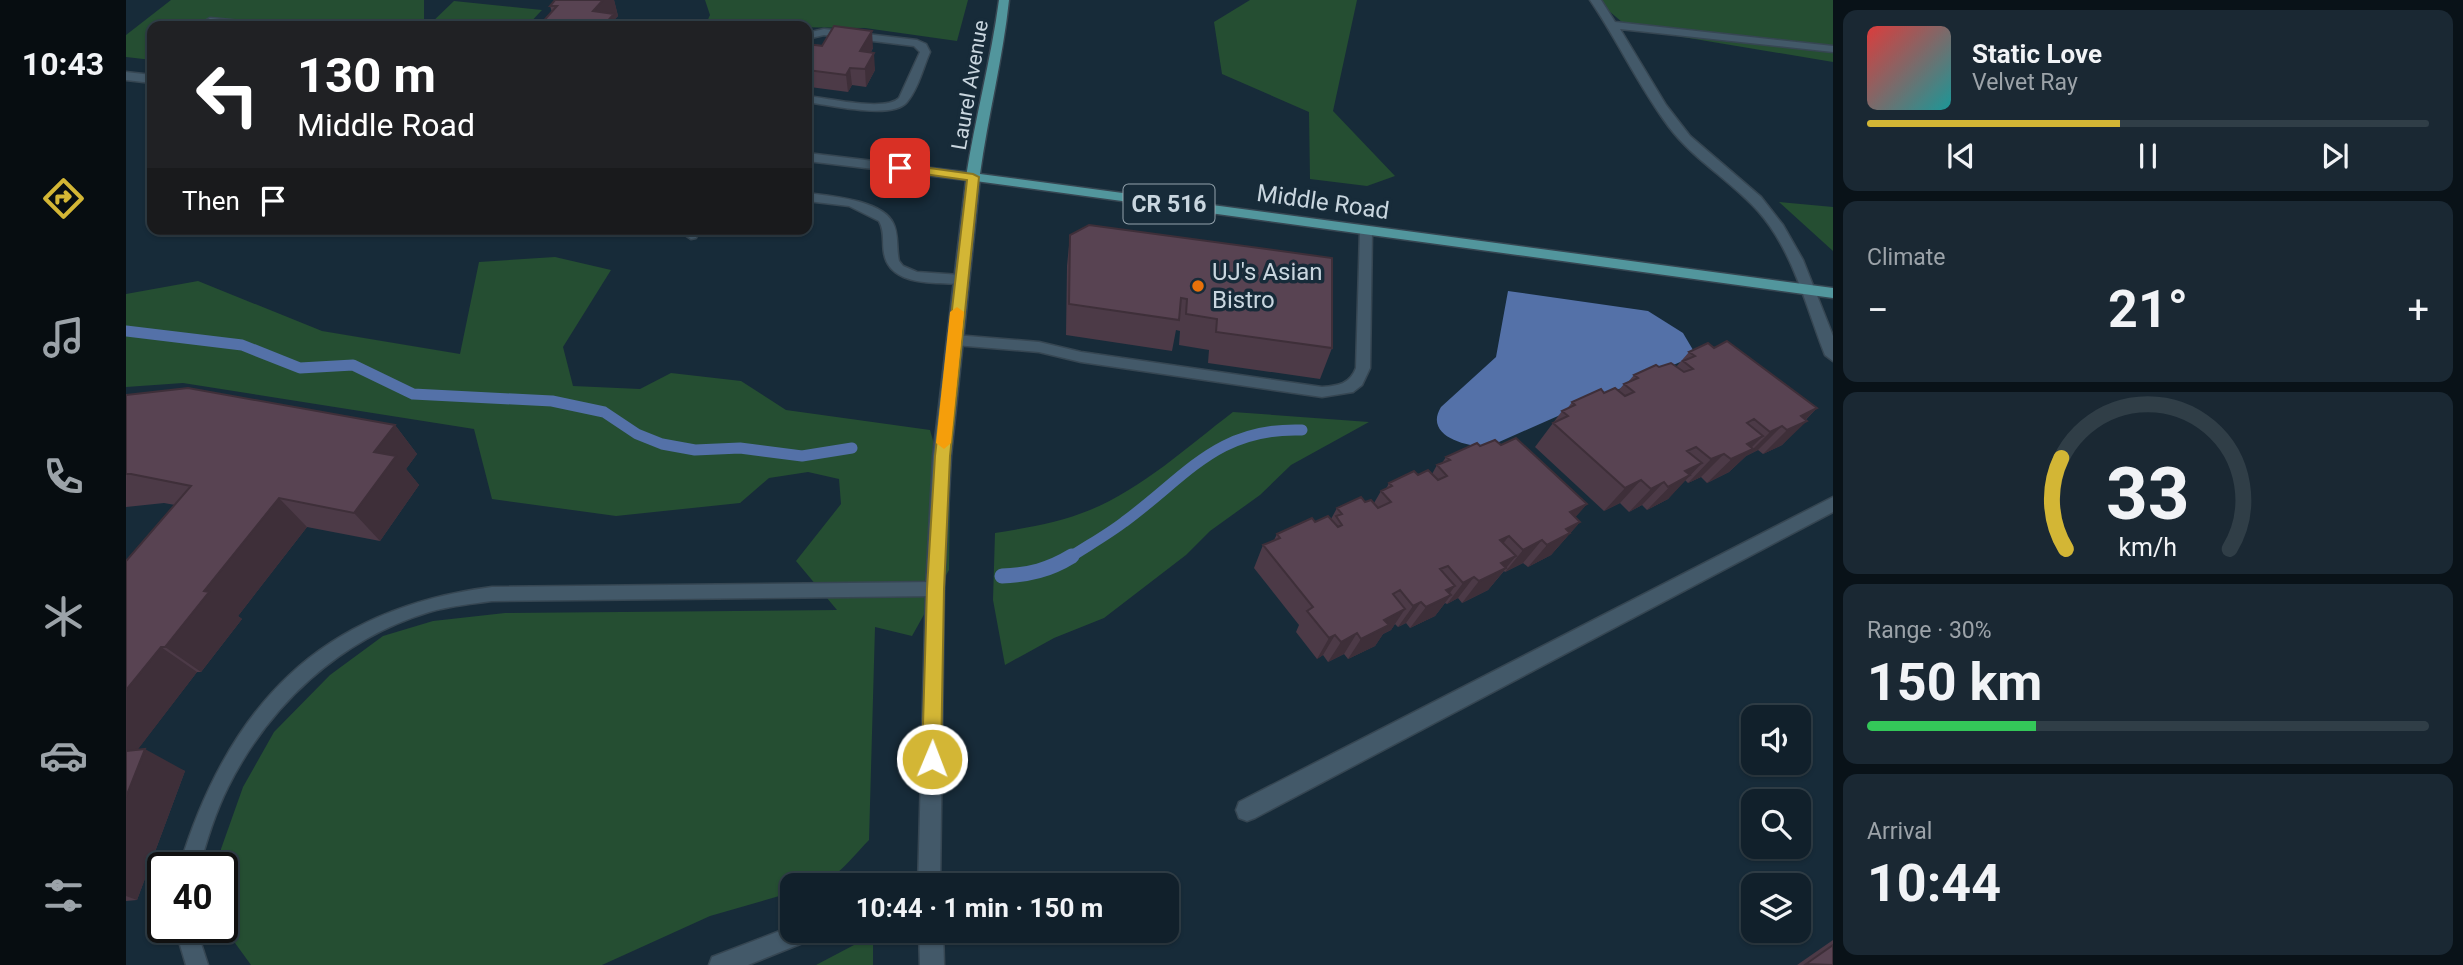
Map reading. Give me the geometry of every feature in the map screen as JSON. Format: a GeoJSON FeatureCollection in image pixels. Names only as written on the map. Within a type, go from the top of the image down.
{"type":"FeatureCollection","features":[{"type":"Feature","properties":{"kind":"main road","name":"Laurel Avenue"},"geometry":{"type":"LineString","coordinates":[[973,177],[982,113],[1000,34],[1004,0]]}},
{"type":"Feature","properties":{"kind":"main road","name":"Middle Road"},"geometry":{"type":"LineString","coordinates":[[973,177],[1833,293]]}},
{"type":"Feature","properties":{"kind":"street"},"geometry":{"type":"LineString","coordinates":[[1595,0],[1614,25],[1657,100],[1686,140],[1766,212],[1785,242],[1833,355]]}},
{"type":"Feature","properties":{"kind":"street"},"geometry":{"type":"LineString","coordinates":[[1614,25],[1686,31],[1833,50]]}},
{"type":"Feature","properties":{"kind":"street"},"geometry":{"type":"LineString","coordinates":[[126,76],[147,78]]}},
{"type":"Feature","properties":{"kind":"street","name":"Middle Road"},"geometry":{"type":"LineString","coordinates":[[812,158],[973,177]]}},
{"type":"Feature","properties":{"kind":"street"},"geometry":{"type":"LineString","coordinates":[[928,873],[935,589],[942,456],[973,177]]}},
{"type":"Feature","properties":{"kind":"street"},"geometry":{"type":"LineString","coordinates":[[1247,810],[1833,504]]}},
{"type":"Feature","properties":{"kind":"street"},"geometry":{"type":"LineString","coordinates":[[931,943],[932,965]]}},
{"type":"Feature","properties":{"kind":"lane"},"geometry":{"type":"LineString","coordinates":[[812,35],[824,32],[917,43],[925,52],[904,99],[897,106],[880,108],[812,100]]}},
{"type":"Feature","properties":{"kind":"lane"},"geometry":{"type":"LineString","coordinates":[[812,198],[852,203],[884,218],[890,233],[891,260],[900,272],[961,279]]}},
{"type":"Feature","properties":{"kind":"lane"},"geometry":{"type":"LineString","coordinates":[[955,340],[1039,347],[1093,359],[1322,392],[1341,392],[1354,386],[1363,368],[1366,231]]}},
{"type":"Feature","properties":{"kind":"lane"},"geometry":{"type":"LineString","coordinates":[[193,852],[198,830],[217,784],[240,743],[268,709],[299,677],[329,655],[362,632],[394,617],[428,605],[492,594],[935,589]]}},
{"type":"Feature","properties":{"kind":"lane"},"geometry":{"type":"LineString","coordinates":[[720,965],[780,942]]}},
{"type":"Feature","properties":{"kind":"lane"},"geometry":{"type":"LineString","coordinates":[[190,943],[197,965]]}},
{"type":"Feature","properties":{"kind":"green space"},"geometry":{"type":"Polygon","coordinates":[[[171,0],[424,0],[424,21],[147,21],[147,59],[126,57],[126,35],[171,0]]]}},
{"type":"Feature","properties":{"kind":"green space"},"geometry":{"type":"Polygon","coordinates":[[[705,0],[968,0],[957,41],[865,28],[812,27],[812,21],[707,21],[710,15],[705,0]]]}},
{"type":"Feature","properties":{"kind":"green space"},"geometry":{"type":"Polygon","coordinates":[[[1250,0],[1357,0],[1333,111],[1395,176],[1367,186],[1310,179],[1309,112],[1222,74],[1214,22],[1250,0]]]}},
{"type":"Feature","properties":{"kind":"green space"},"geometry":{"type":"Polygon","coordinates":[[[1596,0],[1833,0],[1833,62],[1629,28],[1596,0]]]}},
{"type":"Feature","properties":{"kind":"green space"},"geometry":{"type":"Polygon","coordinates":[[[454,1],[542,10],[532,21],[433,21],[454,1]]]}},
{"type":"Feature","properties":{"kind":"green space"},"geometry":{"type":"Polygon","coordinates":[[[1779,202],[1833,207],[1833,251],[1779,202]]]}},
{"type":"Feature","properties":{"kind":"green space"},"geometry":{"type":"Polygon","coordinates":[[[555,257],[611,270],[563,347],[573,386],[640,389],[671,373],[741,381],[786,410],[930,430],[950,500],[949,570],[912,636],[875,627],[869,840],[837,873],[780,873],[780,896],[710,916],[602,965],[251,965],[235,943],[238,943],[238,852],[221,852],[243,787],[274,732],[330,675],[383,636],[433,621],[505,613],[837,610],[796,561],[841,504],[839,479],[808,472],[769,478],[740,503],[616,516],[492,499],[474,429],[183,383],[126,387],[126,294],[198,281],[322,331],[460,354],[479,262],[555,257]]]}},
{"type":"Feature","properties":{"kind":"green space"},"geometry":{"type":"Polygon","coordinates":[[[1233,412],[1369,422],[1291,465],[1260,495],[1210,531],[1186,555],[1104,618],[1054,638],[1005,665],[993,600],[995,533],[1067,518],[1109,501],[1164,466],[1233,412]]]}},
{"type":"Feature","properties":{"kind":"green space"},"geometry":{"type":"Polygon","coordinates":[[[858,943],[873,943],[873,965],[816,965],[858,943]]]}},
{"type":"Feature","properties":{"kind":"water"},"geometry":{"type":"Polygon","coordinates":[[[1508,291],[1648,311],[1683,333],[1696,355],[1490,446],[1460,442],[1443,433],[1438,426],[1437,417],[1441,407],[1496,357],[1508,291]]]}},
{"type":"Feature","properties":{"kind":"building"},"geometry":{"type":"Polygon","coordinates":[[[555,0],[603,0],[593,11],[614,14],[608,21],[544,21],[557,6],[550,6],[555,0]]]}},
{"type":"Feature","properties":{"kind":"building"},"geometry":{"type":"Polygon","coordinates":[[[834,26],[872,31],[860,51],[874,53],[865,69],[850,68],[846,75],[812,71],[812,45],[822,46],[834,26]]]}},
{"type":"Feature","properties":{"kind":"building"},"geometry":{"type":"Polygon","coordinates":[[[1089,225],[1332,258],[1332,348],[1216,332],[1217,319],[1186,314],[1187,299],[1181,298],[1179,320],[1069,304],[1070,235],[1089,225]]]}},
{"type":"Feature","properties":{"kind":"building"},"geometry":{"type":"Polygon","coordinates":[[[1727,341],[1817,408],[1801,416],[1807,421],[1787,430],[1782,426],[1770,432],[1754,419],[1747,423],[1763,436],[1747,444],[1753,449],[1731,459],[1724,454],[1711,459],[1696,447],[1687,451],[1702,463],[1685,471],[1690,475],[1668,487],[1664,482],[1651,489],[1641,480],[1625,488],[1553,423],[1568,416],[1562,411],[1575,405],[1572,402],[1601,389],[1604,393],[1615,388],[1625,396],[1634,392],[1624,384],[1638,378],[1634,375],[1656,365],[1659,367],[1671,363],[1684,372],[1693,369],[1683,361],[1695,356],[1689,352],[1708,343],[1714,348],[1727,341]]]}},
{"type":"Feature","properties":{"kind":"building"},"geometry":{"type":"Polygon","coordinates":[[[188,388],[395,425],[374,452],[396,456],[354,513],[279,498],[204,591],[209,592],[126,690],[126,561],[191,486],[126,474],[126,395],[188,388]]]}},
{"type":"Feature","properties":{"kind":"building"},"geometry":{"type":"Polygon","coordinates":[[[1516,438],[1587,504],[1570,512],[1580,522],[1566,529],[1570,533],[1547,545],[1542,540],[1523,550],[1509,536],[1500,540],[1516,556],[1501,563],[1506,568],[1479,581],[1474,577],[1463,583],[1448,566],[1440,569],[1455,586],[1446,590],[1451,595],[1426,607],[1421,602],[1413,606],[1400,590],[1393,594],[1405,609],[1384,620],[1389,625],[1361,639],[1357,633],[1341,642],[1335,635],[1329,638],[1307,611],[1313,607],[1263,545],[1280,538],[1277,534],[1312,518],[1315,522],[1328,516],[1338,527],[1342,525],[1336,516],[1342,514],[1337,508],[1361,497],[1365,502],[1371,500],[1378,508],[1391,502],[1381,491],[1392,486],[1389,483],[1414,471],[1418,475],[1428,470],[1438,480],[1447,476],[1437,465],[1450,460],[1446,457],[1477,443],[1480,446],[1495,440],[1501,445],[1516,438]]]}},
{"type":"Feature","properties":{"kind":"building"},"geometry":{"type":"Polygon","coordinates":[[[145,749],[126,797],[126,751],[145,749]]]}},
{"type":"Feature","properties":{"kind":"building"},"geometry":{"type":"Polygon","coordinates":[[[1833,945],[1833,965],[1806,964],[1833,945]]]}},
{"type":"Feature","properties":{"kind":"waterway"},"geometry":{"type":"LineString","coordinates":[[126,331],[242,345],[300,368],[353,365],[413,394],[552,401],[604,412],[637,434],[662,444],[695,450],[740,448],[802,456],[852,448]]}},
{"type":"Feature","properties":{"kind":"waterway"},"geometry":{"type":"LineString","coordinates":[[1069,558],[1117,527],[1186,472],[1225,446],[1273,431],[1302,430]]}},
{"type":"Feature","properties":{"kind":"waterway"},"geometry":{"type":"LineString","coordinates":[[1002,576],[1038,571],[1072,556]]}},
{"type":"Feature","properties":{"kind":"slow traffic"},"geometry":{"type":"LineString","coordinates":[[944,443],[957,312]]}},
{"type":"Feature","properties":{"kind":"place","name":"UJ's Asian Bistro"},"geometry":{"type":"Point","coordinates":[1198,286]}},
{"type":"Feature","properties":{"kind":"route"},"geometry":{"type":"LineString","coordinates":[[900,168],[973,177],[942,456],[935,589],[932,759]]}}]}
